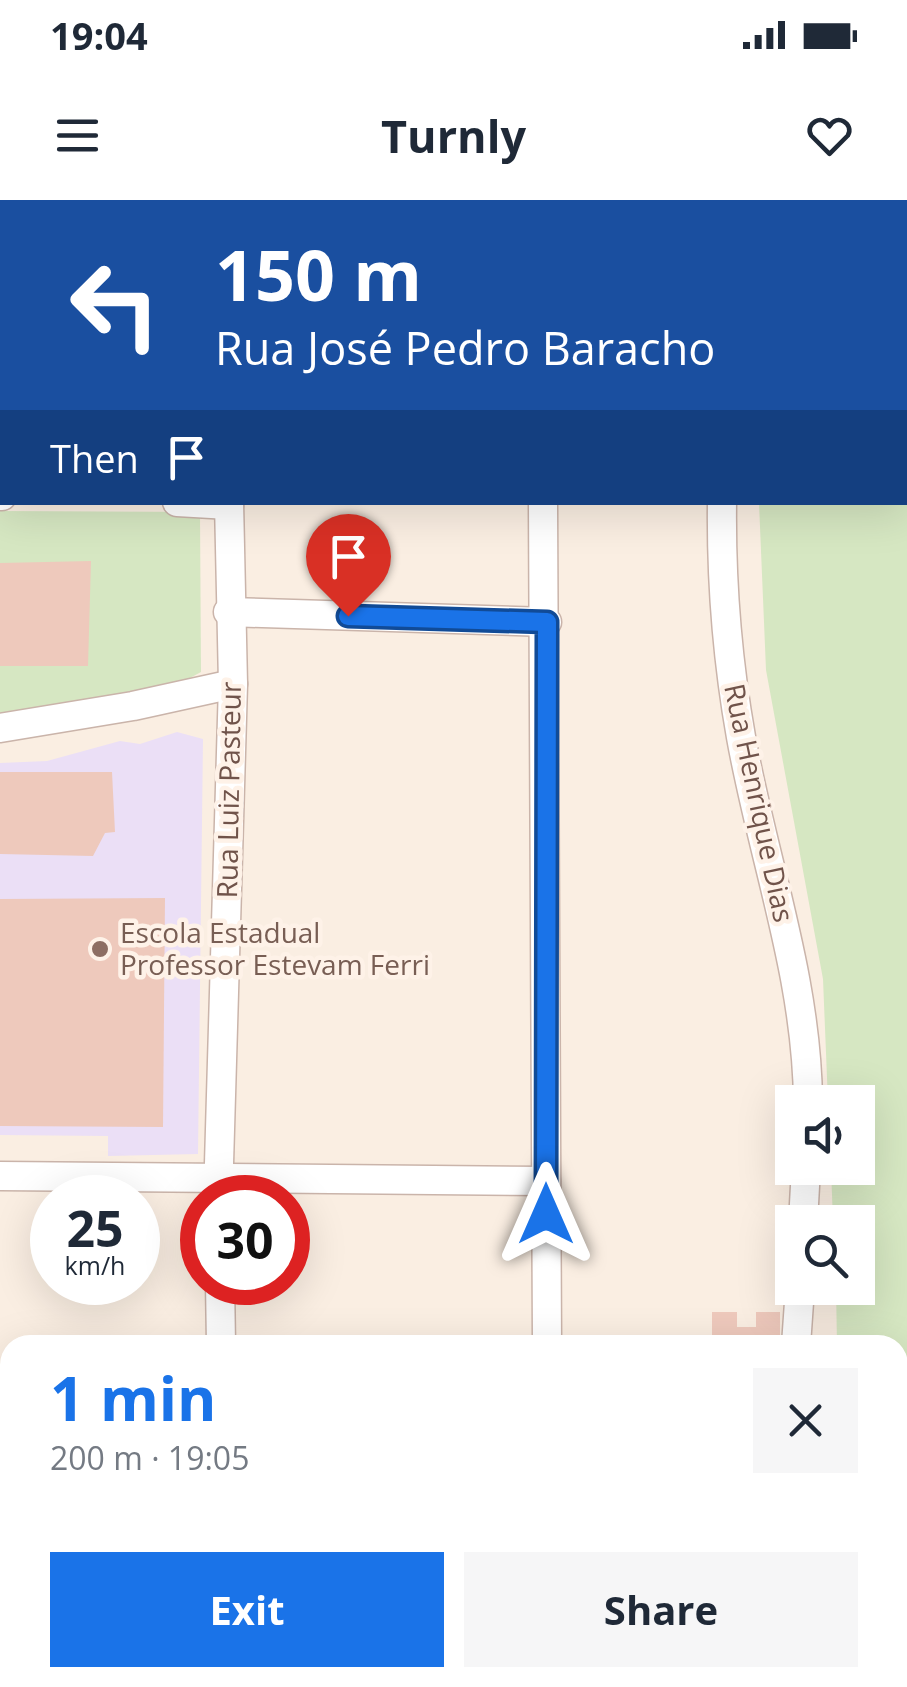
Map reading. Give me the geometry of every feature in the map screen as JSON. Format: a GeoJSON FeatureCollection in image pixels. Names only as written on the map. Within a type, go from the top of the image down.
{"type":"FeatureCollection","features":[{"type":"Feature","properties":{"kind":"street","name":"Rua Luiz Pasteur"},"geometry":{"type":"LineString","coordinates":[[218,1175],[233,684],[228,612],[229,505]]}},
{"type":"Feature","properties":{"kind":"street"},"geometry":{"type":"LineString","coordinates":[[543,505],[547,622],[547,1335]]}},
{"type":"Feature","properties":{"kind":"street","name":"Rua Henrique Dias"},"geometry":{"type":"LineString","coordinates":[[722,505],[721,595],[739,721],[799,986],[807,1037],[808,1085]]}},
{"type":"Feature","properties":{"kind":"street"},"geometry":{"type":"LineString","coordinates":[[228,612],[547,622]]}},
{"type":"Feature","properties":{"kind":"street"},"geometry":{"type":"LineString","coordinates":[[0,728],[133,706],[233,684]]}},
{"type":"Feature","properties":{"kind":"street"},"geometry":{"type":"LineString","coordinates":[[0,1176],[180,1186]]}},
{"type":"Feature","properties":{"kind":"street"},"geometry":{"type":"LineString","coordinates":[[310,1186],[546,1181]]}},
{"type":"Feature","properties":{"kind":"street"},"geometry":{"type":"LineString","coordinates":[[220,1305],[221,1335]]}},
{"type":"Feature","properties":{"kind":"street"},"geometry":{"type":"LineString","coordinates":[[797,1335],[799,1305]]}},
{"type":"Feature","properties":{"kind":"shaded area","name":"Escola Estadual Professor Estevam Ferri"},"geometry":{"type":"Polygon","coordinates":[[[177,732],[203,739],[198,1154],[108,1156],[108,1136],[0,1135],[0,763],[47,761],[120,741],[140,744],[177,732]]]}},
{"type":"Feature","properties":{"kind":"green space"},"geometry":{"type":"Polygon","coordinates":[[[759,505],[907,505],[907,1335],[837,1335],[836,1305],[875,1305],[875,1205],[832,1205],[832,1185],[875,1185],[875,1085],[827,1085],[823,979],[766,670],[759,505]]]}},
{"type":"Feature","properties":{"kind":"green space"},"geometry":{"type":"Polygon","coordinates":[[[0,511],[200,512],[201,672],[177,685],[0,713],[0,511]]]}},
{"type":"Feature","properties":{"kind":"building"},"geometry":{"type":"Polygon","coordinates":[[[91,561],[88,666],[0,666],[0,563],[91,561]]]}},
{"type":"Feature","properties":{"kind":"building"},"geometry":{"type":"Polygon","coordinates":[[[0,772],[112,772],[115,832],[105,833],[93,856],[0,854],[0,772]]]}},
{"type":"Feature","properties":{"kind":"building"},"geometry":{"type":"Polygon","coordinates":[[[165,898],[163,1127],[0,1126],[0,899],[165,898]]]}},
{"type":"Feature","properties":{"kind":"building"},"geometry":{"type":"Polygon","coordinates":[[[712,1312],[737,1312],[737,1327],[756,1327],[756,1312],[780,1312],[780,1335],[712,1335],[712,1312]]]}},
{"type":"Feature","properties":{"kind":"place","name":"Escola Estadual Professor Estevam Ferri"},"geometry":{"type":"Point","coordinates":[100,949]}},
{"type":"Feature","properties":{"kind":"route"},"geometry":{"type":"LineString","coordinates":[[348,616],[547,622],[546,1214]]}}]}
